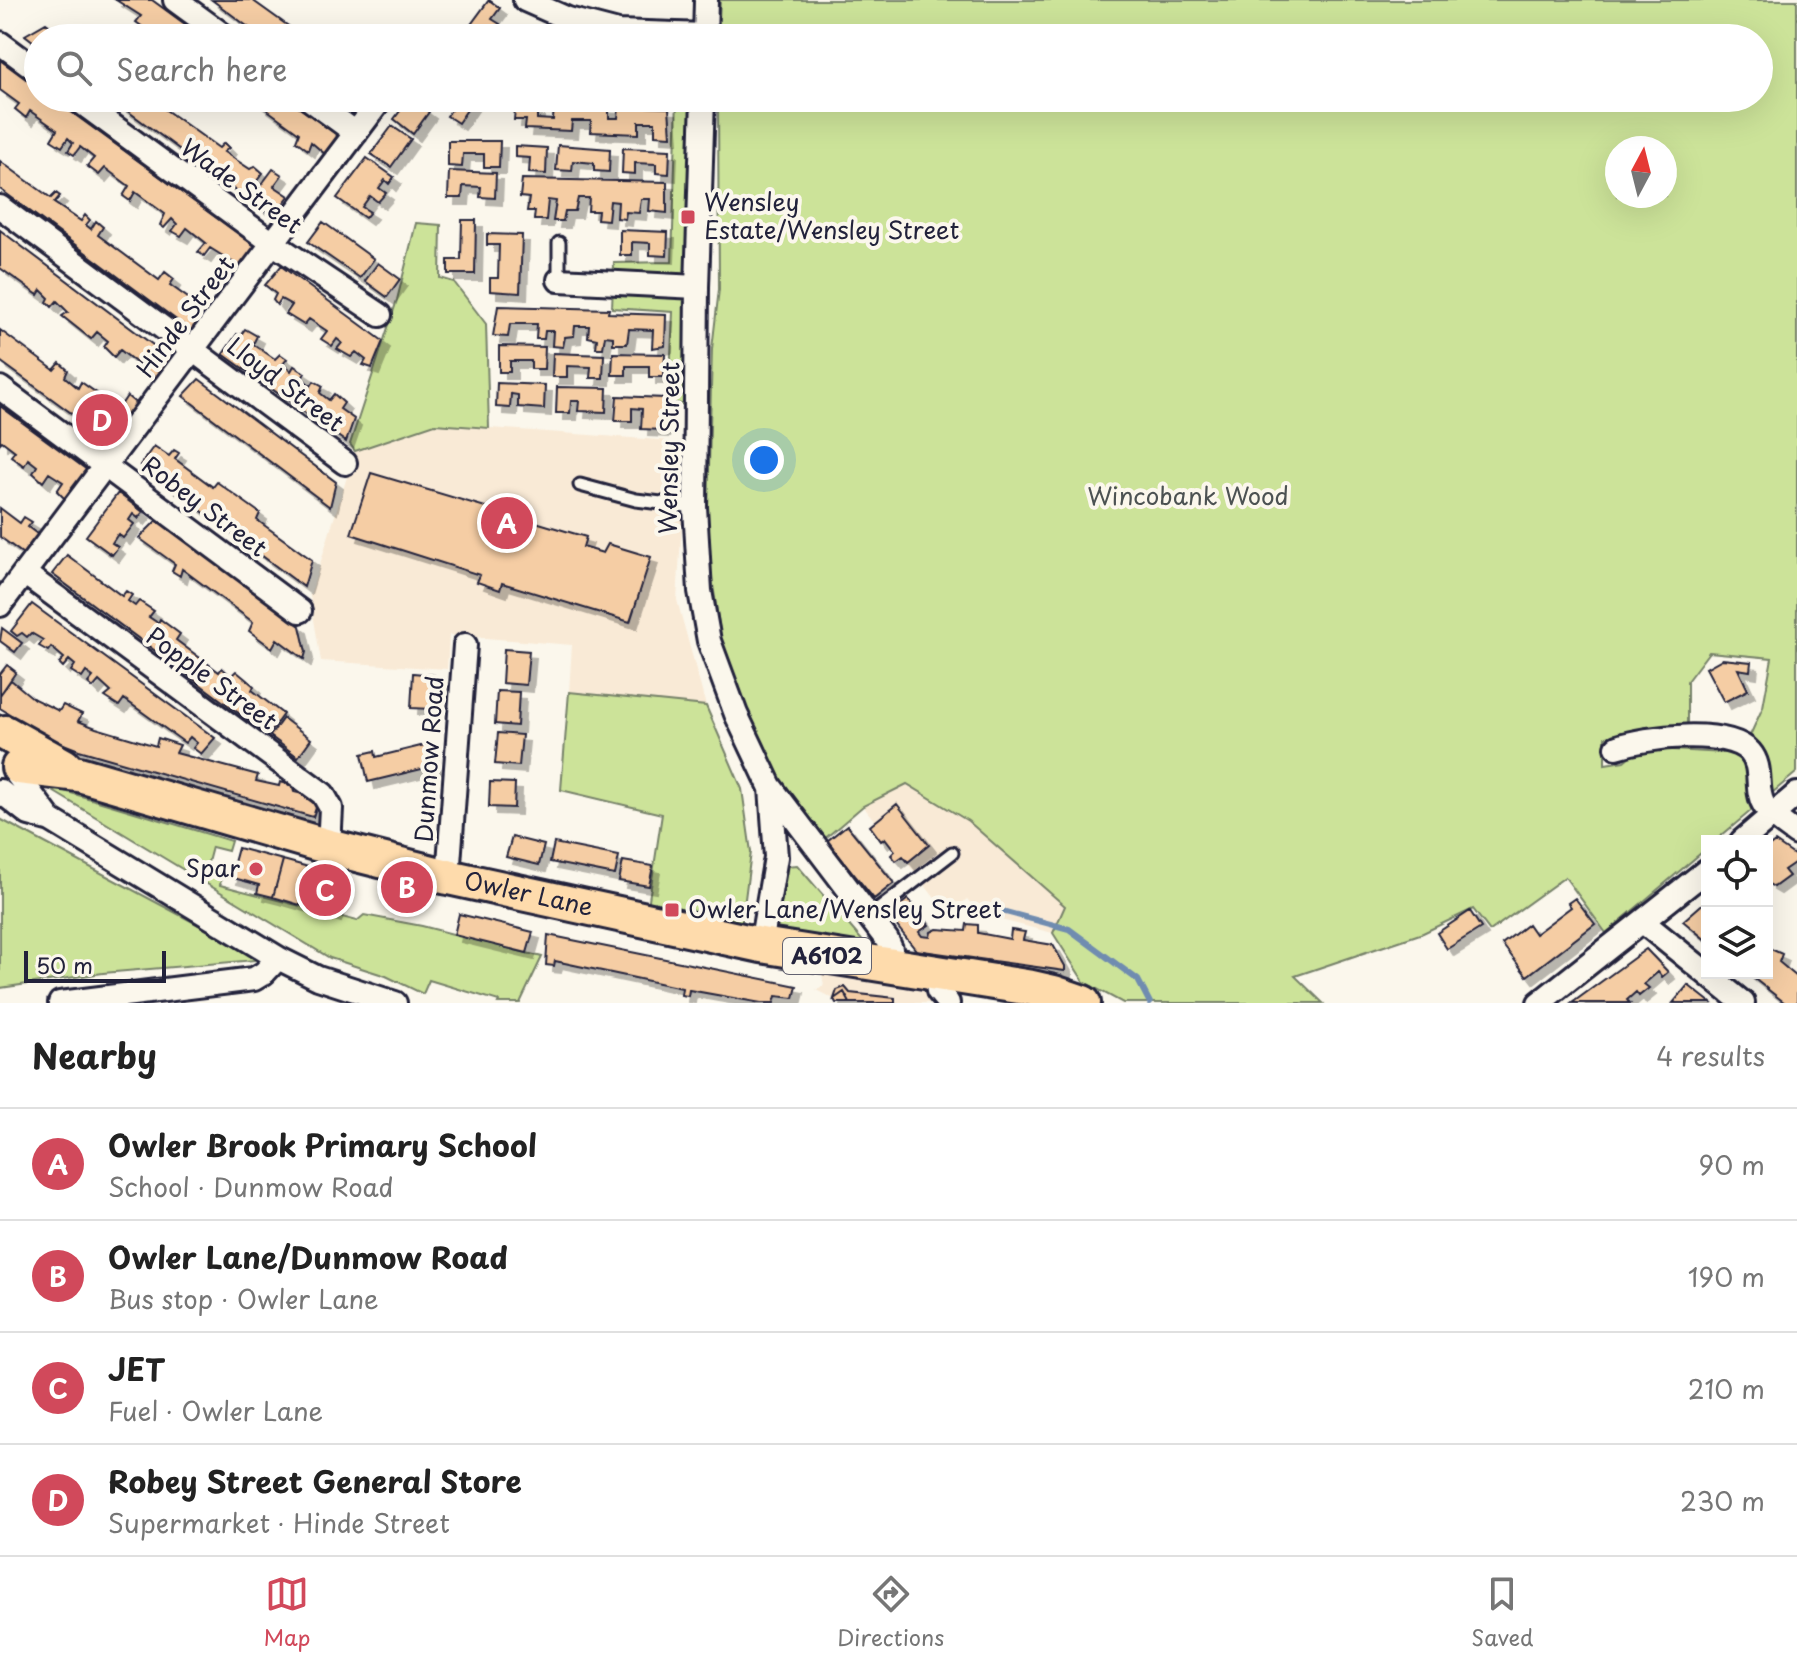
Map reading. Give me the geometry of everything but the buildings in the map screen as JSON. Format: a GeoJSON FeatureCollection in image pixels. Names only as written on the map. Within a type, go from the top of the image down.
{"type":"FeatureCollection","features":[{"type":"Feature","properties":{"kind":"main road","name":"Owler Lane"},"geometry":{"type":"LineString","coordinates":[[2,731],[79,774],[329,847],[448,877],[761,945],[892,967]]}},
{"type":"Feature","properties":{"kind":"main road"},"geometry":{"type":"LineString","coordinates":[[2,731],[16,750],[8,777]]}},
{"type":"Feature","properties":{"kind":"main road","name":"Owler Lane"},"geometry":{"type":"LineString","coordinates":[[8,777],[79,774]]}},
{"type":"Feature","properties":{"kind":"main road","name":"A6102"},"geometry":{"type":"LineString","coordinates":[[892,967],[943,995],[1054,993],[1083,1003]]}},
{"type":"Feature","properties":{"kind":"street"},"geometry":{"type":"LineString","coordinates":[[175,0],[208,24]]}},
{"type":"Feature","properties":{"kind":"street"},"geometry":{"type":"LineString","coordinates":[[525,0],[587,24]]}},
{"type":"Feature","properties":{"kind":"street"},"geometry":{"type":"LineString","coordinates":[[705,24],[706,0]]}},
{"type":"Feature","properties":{"kind":"street"},"geometry":{"type":"LineString","coordinates":[[0,43],[24,61]]}},
{"type":"Feature","properties":{"kind":"street","name":"Wade Street"},"geometry":{"type":"LineString","coordinates":[[94,112],[274,244],[380,315]]}},
{"type":"Feature","properties":{"kind":"street"},"geometry":{"type":"LineString","coordinates":[[327,112],[356,133]]}},
{"type":"Feature","properties":{"kind":"street","name":"Hinde Street"},"geometry":{"type":"LineString","coordinates":[[0,605],[372,112]]}},
{"type":"Feature","properties":{"kind":"street","name":"Wensley Street"},"geometry":{"type":"LineString","coordinates":[[703,112],[695,507],[700,591],[709,641],[736,714],[770,786],[866,911],[891,949],[892,967]]}},
{"type":"Feature","properties":{"kind":"street","name":"Lloyd Street"},"geometry":{"type":"LineString","coordinates":[[0,207],[345,463]]}},
{"type":"Feature","properties":{"kind":"street"},"geometry":{"type":"LineString","coordinates":[[559,280],[697,287]]}},
{"type":"Feature","properties":{"kind":"street","name":"Robey Street"},"geometry":{"type":"LineString","coordinates":[[0,388],[300,611]]}},
{"type":"Feature","properties":{"kind":"street","name":"Popple Street"},"geometry":{"type":"LineString","coordinates":[[24,573],[323,794],[331,808],[329,847]]}},
{"type":"Feature","properties":{"kind":"street","name":"Dunmow Road"},"geometry":{"type":"LineString","coordinates":[[448,877],[465,645]]}},
{"type":"Feature","properties":{"kind":"street"},"geometry":{"type":"LineString","coordinates":[[1617,747],[1638,739],[1669,735],[1736,743],[1749,750],[1758,765],[1762,803],[1797,834]]}},
{"type":"Feature","properties":{"kind":"street"},"geometry":{"type":"LineString","coordinates":[[8,777],[51,820],[278,958],[318,978],[395,1003]]}},
{"type":"Feature","properties":{"kind":"street","name":"Wensley Street"},"geometry":{"type":"LineString","coordinates":[[761,945],[776,857],[770,786]]}},
{"type":"Feature","properties":{"kind":"street"},"geometry":{"type":"LineString","coordinates":[[1749,835],[1797,794]]}},
{"type":"Feature","properties":{"kind":"street"},"geometry":{"type":"LineString","coordinates":[[776,857],[791,841],[809,838]]}},
{"type":"Feature","properties":{"kind":"street"},"geometry":{"type":"LineString","coordinates":[[1539,1003],[1701,875]]}},
{"type":"Feature","properties":{"kind":"street"},"geometry":{"type":"LineString","coordinates":[[1643,922],[1743,1003]]}},
{"type":"Feature","properties":{"kind":"street"},"geometry":{"type":"LineString","coordinates":[[60,1003],[254,979],[278,958]]}},
{"type":"Feature","properties":{"kind":"lane"},"geometry":{"type":"LineString","coordinates":[[559,243],[559,280]]}},
{"type":"Feature","properties":{"kind":"lane"},"geometry":{"type":"LineString","coordinates":[[580,485],[636,500],[695,507]]}},
{"type":"Feature","properties":{"kind":"lane"},"geometry":{"type":"LineString","coordinates":[[866,911],[952,853]]}},
{"type":"Feature","properties":{"kind":"shaded area"},"geometry":{"type":"Polygon","coordinates":[[[435,424],[687,442],[677,600],[706,706],[569,692],[572,645],[449,635],[447,669],[321,661],[310,596],[355,451],[435,424]]]}},
{"type":"Feature","properties":{"kind":"shaded area"},"geometry":{"type":"Polygon","coordinates":[[[906,784],[968,821],[1065,906],[1053,933],[981,915],[967,899],[948,915],[863,806],[906,784]]]}},
{"type":"Feature","properties":{"kind":"shaded area"},"geometry":{"type":"Polygon","coordinates":[[[825,972],[924,986],[935,1003],[850,1003],[844,992],[834,999],[816,990],[824,985],[822,975],[825,972]]]}},
{"type":"Feature","properties":{"kind":"green space","name":"Wincobank Wood"},"geometry":{"type":"Polygon","coordinates":[[[720,0],[1797,0],[1797,772],[1722,835],[1701,835],[1701,853],[1606,933],[1565,877],[1490,931],[1473,909],[1423,933],[1295,976],[1323,1003],[1123,1003],[1084,982],[1053,933],[1065,906],[968,821],[907,784],[863,806],[822,841],[792,805],[761,748],[721,638],[707,545],[712,349],[719,289],[718,112],[1773,112],[1773,24],[719,24],[720,0]],[[1709,652],[1687,681],[1687,726],[1605,737],[1605,764],[1624,761],[1630,756],[1655,749],[1724,753],[1748,740],[1763,707],[1772,658],[1709,652]]]}},
{"type":"Feature","properties":{"kind":"green space"},"geometry":{"type":"Polygon","coordinates":[[[677,112],[696,112],[688,406],[669,401],[673,312],[612,308],[614,263],[672,262],[677,112]]]}},
{"type":"Feature","properties":{"kind":"green space"},"geometry":{"type":"Polygon","coordinates":[[[416,223],[441,225],[440,278],[454,282],[486,324],[489,428],[435,424],[355,451],[350,444],[397,300],[416,223]]]}},
{"type":"Feature","properties":{"kind":"green space"},"geometry":{"type":"Polygon","coordinates":[[[569,692],[706,706],[742,789],[751,852],[741,930],[647,913],[662,814],[561,790],[569,692]]]}},
{"type":"Feature","properties":{"kind":"green space"},"geometry":{"type":"Polygon","coordinates":[[[51,787],[231,841],[228,851],[212,847],[207,866],[223,870],[220,885],[357,921],[364,915],[422,926],[542,957],[520,1003],[498,1003],[429,980],[423,994],[386,976],[330,958],[51,790],[51,787]]]}},
{"type":"Feature","properties":{"kind":"green space"},"geometry":{"type":"Polygon","coordinates":[[[0,819],[253,954],[256,960],[103,973],[0,988],[0,819]]]}},
{"type":"Feature","properties":{"kind":"green space"},"geometry":{"type":"Polygon","coordinates":[[[797,865],[866,945],[776,936],[774,919],[785,866],[797,865]]]}},
{"type":"Feature","properties":{"kind":"waterway"},"geometry":{"type":"LineString","coordinates":[[987,907],[1069,929],[1138,980],[1150,1003]]}},
{"type":"Feature","properties":{"kind":"place","name":"Wensley Estate/Wensley Street"},"geometry":{"type":"Point","coordinates":[688,217]}},
{"type":"Feature","properties":{"kind":"place","name":"Robey Street General Store"},"geometry":{"type":"Point","coordinates":[102,420]}},
{"type":"Feature","properties":{"kind":"place","name":"Owler Brook Primary School"},"geometry":{"type":"Point","coordinates":[507,523]}},
{"type":"Feature","properties":{"kind":"place","name":"Spar"},"geometry":{"type":"Point","coordinates":[256,869]}},
{"type":"Feature","properties":{"kind":"place","name":"Owler Lane/Dunmow Road"},"geometry":{"type":"Point","coordinates":[407,887]}},
{"type":"Feature","properties":{"kind":"place","name":"JET"},"geometry":{"type":"Point","coordinates":[325,890]}},
{"type":"Feature","properties":{"kind":"place","name":"Owler Lane/Wensley Street"},"geometry":{"type":"Point","coordinates":[672,910]}}]}
